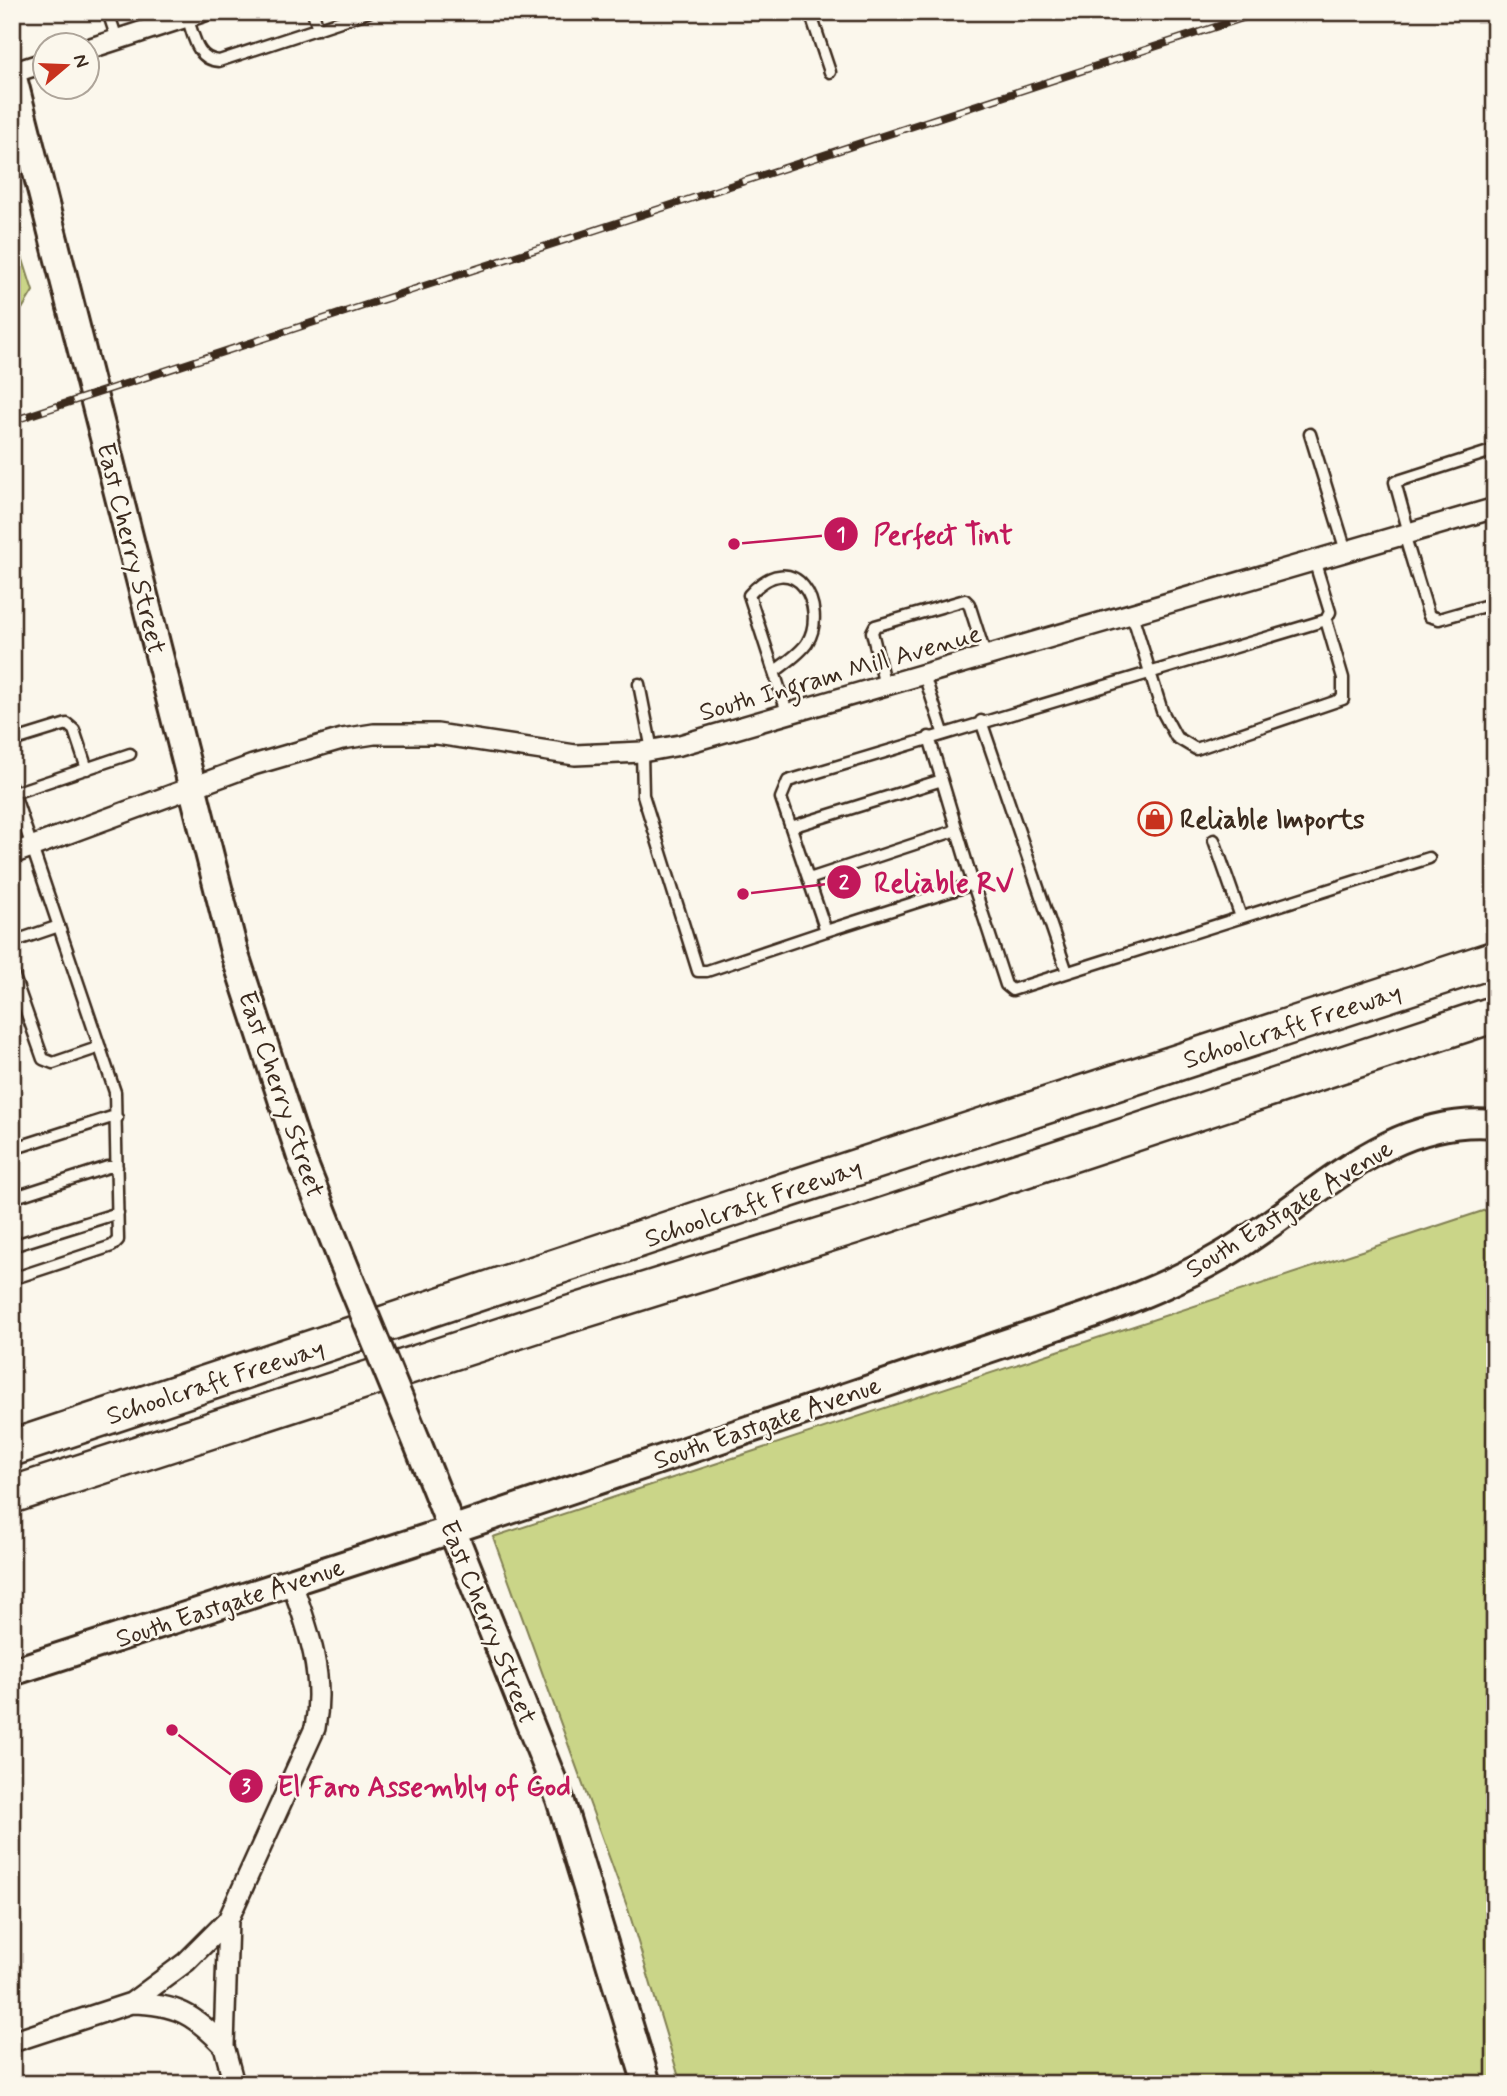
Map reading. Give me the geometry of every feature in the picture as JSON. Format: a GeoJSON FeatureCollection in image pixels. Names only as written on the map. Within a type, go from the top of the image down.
{"type":"FeatureCollection","features":[{"type":"Feature","properties":{"kind":"highway","name":"Schoolcraft Freeway"},"geometry":{"type":"LineString","coordinates":[[12,1448],[813,1181],[1495,959]]}},
{"type":"Feature","properties":{"kind":"highway","name":"Schoolcraft Freeway"},"geometry":{"type":"LineString","coordinates":[[12,1495],[541,1322],[853,1226],[1491,1016]]}},
{"type":"Feature","properties":{"kind":"street"},"geometry":{"type":"LineString","coordinates":[[102,44],[195,15]]}},
{"type":"Feature","properties":{"kind":"street"},"geometry":{"type":"LineString","coordinates":[[12,74],[32,67]]}},
{"type":"Feature","properties":{"kind":"street","name":"East Cherry Street"},"geometry":{"type":"LineString","coordinates":[[12,74],[190,788],[266,1055],[301,1157],[560,1799],[648,2084]]}},
{"type":"Feature","properties":{"kind":"street","name":"South Ingram Mill Avenue"},"geometry":{"type":"LineString","coordinates":[[12,854],[309,746],[374,734],[437,734],[575,755],[647,751],[886,687],[1495,508]]}},
{"type":"Feature","properties":{"kind":"street","name":"South Eastgate Avenue"},"geometry":{"type":"LineString","coordinates":[[12,1672],[451,1530],[1133,1299],[1222,1256],[1391,1141],[1433,1127],[1474,1122],[1495,1124]]}},
{"type":"Feature","properties":{"kind":"street"},"geometry":{"type":"LineString","coordinates":[[131,2003],[186,1962],[228,1920],[315,1728],[320,1700],[310,1635],[291,1581]]}},
{"type":"Feature","properties":{"kind":"street"},"geometry":{"type":"LineString","coordinates":[[228,1920],[223,2046],[234,2084]]}},
{"type":"Feature","properties":{"kind":"street"},"geometry":{"type":"LineString","coordinates":[[12,2042],[131,2003],[160,2003],[184,2012],[203,2024],[223,2046]]}},
{"type":"Feature","properties":{"kind":"lane"},"geometry":{"type":"LineString","coordinates":[[108,12],[117,39]]}},
{"type":"Feature","properties":{"kind":"lane"},"geometry":{"type":"LineString","coordinates":[[313,12],[318,29]]}},
{"type":"Feature","properties":{"kind":"lane"},"geometry":{"type":"LineString","coordinates":[[195,15],[200,52],[211,61],[219,61],[368,12]]}},
{"type":"Feature","properties":{"kind":"lane"},"geometry":{"type":"LineString","coordinates":[[810,12],[830,72]]}},
{"type":"Feature","properties":{"kind":"lane"},"geometry":{"type":"LineString","coordinates":[[1310,434],[1346,551]]}},
{"type":"Feature","properties":{"kind":"lane"},"geometry":{"type":"LineString","coordinates":[[1495,450],[1395,482],[1429,615],[1439,619],[1495,603]]}},
{"type":"Feature","properties":{"kind":"lane"},"geometry":{"type":"LineString","coordinates":[[1132,614],[1162,711],[1176,737],[1196,749],[1343,699],[1343,678],[1314,560]]}},
{"type":"Feature","properties":{"kind":"lane"},"geometry":{"type":"LineString","coordinates":[[774,672],[806,644],[813,627],[806,590],[799,579],[790,575],[776,575],[758,585],[750,595],[774,672],[788,715]]}},
{"type":"Feature","properties":{"kind":"lane"},"geometry":{"type":"LineString","coordinates":[[886,687],[872,632],[875,626],[965,600],[970,604],[986,657]]}},
{"type":"Feature","properties":{"kind":"lane"},"geometry":{"type":"LineString","coordinates":[[826,930],[782,797],[788,781],[1328,616]]}},
{"type":"Feature","properties":{"kind":"lane"},"geometry":{"type":"LineString","coordinates":[[925,675],[943,732]]}},
{"type":"Feature","properties":{"kind":"lane"},"geometry":{"type":"LineString","coordinates":[[639,684],[647,751],[643,796],[698,971],[707,971],[973,884]]}},
{"type":"Feature","properties":{"kind":"lane"},"geometry":{"type":"LineString","coordinates":[[981,721],[1067,972]]}},
{"type":"Feature","properties":{"kind":"lane"},"geometry":{"type":"LineString","coordinates":[[12,741],[67,724],[74,730],[87,769]]}},
{"type":"Feature","properties":{"kind":"lane"},"geometry":{"type":"LineString","coordinates":[[929,737],[1006,985],[1012,990],[1429,858]]}},
{"type":"Feature","properties":{"kind":"lane"},"geometry":{"type":"LineString","coordinates":[[12,1273],[21,1276],[112,1246],[118,1240],[115,1092],[13,791],[130,754]]}},
{"type":"Feature","properties":{"kind":"lane"},"geometry":{"type":"LineString","coordinates":[[791,827],[942,780]]}},
{"type":"Feature","properties":{"kind":"lane"},"geometry":{"type":"LineString","coordinates":[[809,879],[957,830]]}},
{"type":"Feature","properties":{"kind":"lane"},"geometry":{"type":"LineString","coordinates":[[1214,840],[1241,917]]}},
{"type":"Feature","properties":{"kind":"lane"},"geometry":{"type":"LineString","coordinates":[[12,942],[59,926]]}},
{"type":"Feature","properties":{"kind":"lane"},"geometry":{"type":"LineString","coordinates":[[12,971],[43,1059],[53,1063],[100,1047]]}},
{"type":"Feature","properties":{"kind":"lane"},"geometry":{"type":"LineString","coordinates":[[12,1149],[112,1117],[117,1118]]}},
{"type":"Feature","properties":{"kind":"lane"},"geometry":{"type":"LineString","coordinates":[[12,1198],[108,1167],[117,1167]]}},
{"type":"Feature","properties":{"kind":"lane"},"geometry":{"type":"LineString","coordinates":[[12,1246],[118,1213]]}},
{"type":"Feature","properties":{"kind":"green space"},"geometry":{"type":"Polygon","coordinates":[[[12,225],[33,291],[22,309],[12,316],[12,225]]]}},
{"type":"Feature","properties":{"kind":"green space"},"geometry":{"type":"Polygon","coordinates":[[[1495,1207],[1495,2084],[681,2084],[628,1909],[493,1537],[1495,1207]]]}},
{"type":"Feature","properties":{"kind":"railway"},"geometry":{"type":"LineString","coordinates":[[12,421],[1261,12]]}},
{"type":"Feature","properties":{"kind":"place","name":"Perfect Tint"},"geometry":{"type":"Point","coordinates":[734,544]}},
{"type":"Feature","properties":{"kind":"place","name":"Reliable Imports"},"geometry":{"type":"Point","coordinates":[1155,819]}},
{"type":"Feature","properties":{"kind":"place","name":"Reliable RV"},"geometry":{"type":"Point","coordinates":[743,894]}},
{"type":"Feature","properties":{"kind":"place","name":"El Faro Assembly of God"},"geometry":{"type":"Point","coordinates":[172,1730]}}]}
